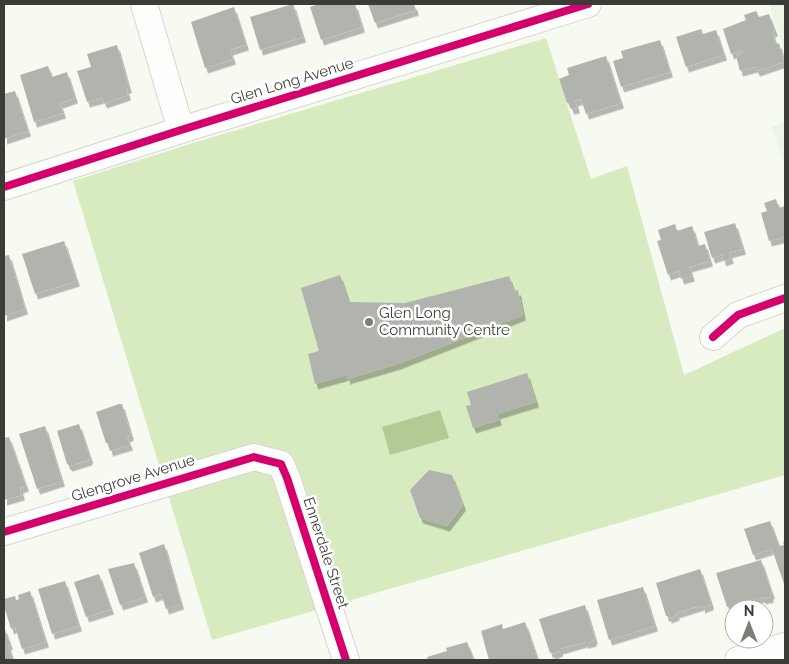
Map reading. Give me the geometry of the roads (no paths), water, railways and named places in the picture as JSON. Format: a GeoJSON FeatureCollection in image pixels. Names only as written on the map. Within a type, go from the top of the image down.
{"type":"FeatureCollection","features":[{"type":"Feature","properties":{"kind":"street"},"geometry":{"type":"LineString","coordinates":[[144,4],[181,130]]}},
{"type":"Feature","properties":{"kind":"street","name":"Glen Long Avenue"},"geometry":{"type":"LineString","coordinates":[[4,187],[588,4]]}},
{"type":"Feature","properties":{"kind":"street"},"geometry":{"type":"LineString","coordinates":[[713,337],[738,315],[785,298]]}},
{"type":"Feature","properties":{"kind":"street","name":"Glengrove Avenue"},"geometry":{"type":"LineString","coordinates":[[4,532],[254,457],[271,461]]}},
{"type":"Feature","properties":{"kind":"street","name":"Ennerdale Street"},"geometry":{"type":"LineString","coordinates":[[271,461],[281,464],[287,478],[346,660]]}},
{"type":"Feature","properties":{"kind":"street"},"geometry":{"type":"LineString","coordinates":[[738,660],[785,646]]}},
{"type":"Feature","properties":{"kind":"place","name":"Glen Long Community Centre"},"geometry":{"type":"Point","coordinates":[369,322]}}]}
